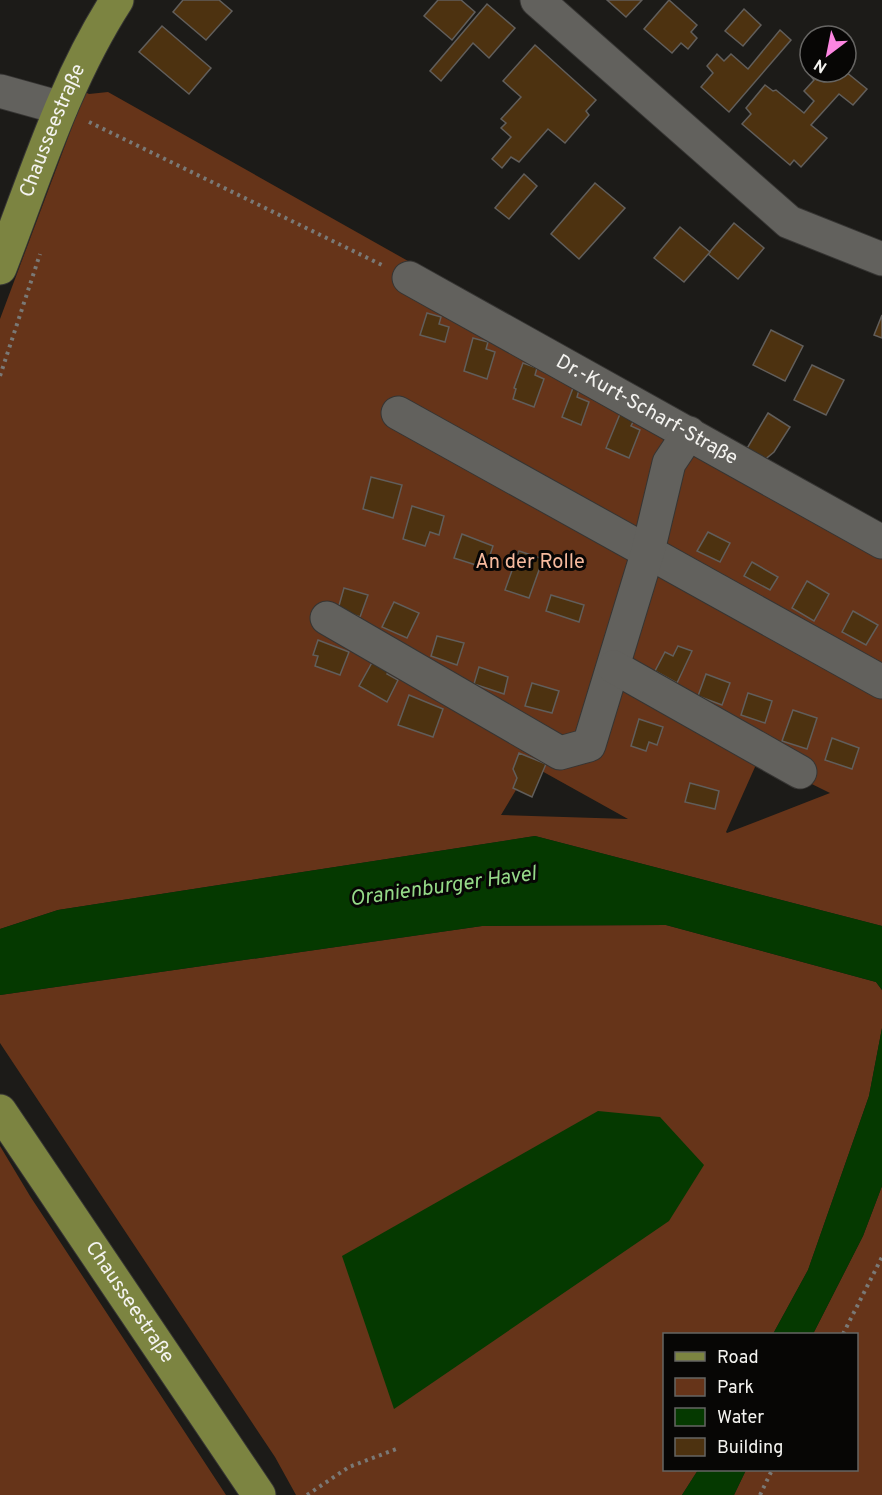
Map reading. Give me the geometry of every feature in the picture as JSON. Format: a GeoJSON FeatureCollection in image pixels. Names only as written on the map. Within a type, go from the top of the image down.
{"type":"FeatureCollection","features":[{"type":"Feature","properties":{"kind":"main road","name":"Chausseestraße"},"geometry":{"type":"LineString","coordinates":[[0,268],[73,114],[93,37],[117,0]]}},
{"type":"Feature","properties":{"kind":"main road","name":"Chausseestraße"},"geometry":{"type":"LineString","coordinates":[[0,1111],[259,1495]]}},
{"type":"Feature","properties":{"kind":"street"},"geometry":{"type":"LineString","coordinates":[[537,0],[789,222],[882,259]]}},
{"type":"Feature","properties":{"kind":"street"},"geometry":{"type":"LineString","coordinates":[[0,91],[73,114]]}},
{"type":"Feature","properties":{"kind":"street","name":"Dr.-Kurt-Scharf-Straße"},"geometry":{"type":"LineString","coordinates":[[409,278],[882,542]]}},
{"type":"Feature","properties":{"kind":"street"},"geometry":{"type":"LineString","coordinates":[[398,412],[882,682]]}},
{"type":"Feature","properties":{"kind":"street"},"geometry":{"type":"LineString","coordinates":[[327,618],[560,753],[589,745],[648,551],[669,463],[689,433]]}},
{"type":"Feature","properties":{"kind":"street"},"geometry":{"type":"LineString","coordinates":[[614,667],[800,772]]}},
{"type":"Feature","properties":{"kind":"path"},"geometry":{"type":"LineString","coordinates":[[73,114],[409,278]]}},
{"type":"Feature","properties":{"kind":"path"},"geometry":{"type":"LineString","coordinates":[[844,1333],[882,1257]]}},
{"type":"Feature","properties":{"kind":"path"},"geometry":{"type":"LineString","coordinates":[[307,1495],[349,1467],[399,1448]]}},
{"type":"Feature","properties":{"kind":"path"},"geometry":{"type":"LineString","coordinates":[[760,1495],[772,1471]]}},
{"type":"Feature","properties":{"kind":"green space","name":"An der Rolle"},"geometry":{"type":"Polygon","coordinates":[[[85,92],[89,94],[108,92],[882,528],[882,926],[535,836],[58,910],[0,929],[0,319],[85,92]],[[759,758],[726,832],[727,833],[830,793],[759,758]],[[531,765],[501,815],[628,819],[531,765]]]}},
{"type":"Feature","properties":{"kind":"green space"},"geometry":{"type":"Polygon","coordinates":[[[666,925],[876,982],[882,990],[882,1028],[869,1096],[808,1270],[774,1333],[663,1333],[663,1471],[697,1471],[682,1495],[296,1495],[275,1457],[0,1043],[0,995],[482,926],[666,925]]]}},
{"type":"Feature","properties":{"kind":"green space"},"geometry":{"type":"Polygon","coordinates":[[[0,1146],[30,1196],[226,1495],[0,1495],[0,1146]]]}},
{"type":"Feature","properties":{"kind":"green space"},"geometry":{"type":"Polygon","coordinates":[[[882,1186],[882,1495],[734,1495],[746,1471],[858,1471],[858,1333],[814,1333],[863,1236],[882,1186]]]}},
{"type":"Feature","properties":{"kind":"water","name":"Oranienburger Havel"},"geometry":{"type":"Polygon","coordinates":[[[535,836],[882,926],[882,990],[876,982],[666,925],[482,926],[0,995],[0,929],[58,910],[535,836]]]}},
{"type":"Feature","properties":{"kind":"water"},"geometry":{"type":"Polygon","coordinates":[[[882,1028],[882,1186],[863,1236],[814,1333],[774,1333],[808,1270],[869,1096],[882,1028]]]}},
{"type":"Feature","properties":{"kind":"water"},"geometry":{"type":"Polygon","coordinates":[[[598,1111],[660,1117],[704,1165],[669,1221],[394,1409],[342,1256],[598,1111]]]}},
{"type":"Feature","properties":{"kind":"water"},"geometry":{"type":"Polygon","coordinates":[[[697,1471],[746,1471],[734,1495],[682,1495],[697,1471]]]}},
{"type":"Feature","properties":{"kind":"building"},"geometry":{"type":"Polygon","coordinates":[[[183,0],[219,0],[232,11],[206,40],[173,12],[183,0]]]}},
{"type":"Feature","properties":{"kind":"building"},"geometry":{"type":"Polygon","coordinates":[[[438,0],[461,0],[475,12],[452,40],[424,16],[438,0]]]}},
{"type":"Feature","properties":{"kind":"building"},"geometry":{"type":"Polygon","coordinates":[[[607,0],[642,0],[626,17],[607,0]]]}},
{"type":"Feature","properties":{"kind":"building"},"geometry":{"type":"Polygon","coordinates":[[[669,0],[697,25],[691,32],[697,38],[688,49],[681,43],[672,53],[644,29],[669,0]]]}},
{"type":"Feature","properties":{"kind":"building"},"geometry":{"type":"Polygon","coordinates":[[[487,4],[515,28],[489,58],[473,43],[441,81],[430,71],[487,4]]]}},
{"type":"Feature","properties":{"kind":"building"},"geometry":{"type":"Polygon","coordinates":[[[744,9],[761,25],[743,46],[725,31],[744,9]]]}},
{"type":"Feature","properties":{"kind":"building"},"geometry":{"type":"Polygon","coordinates":[[[162,26],[211,68],[189,94],[139,52],[162,26]]]}},
{"type":"Feature","properties":{"kind":"building"},"geometry":{"type":"Polygon","coordinates":[[[780,30],[791,40],[729,112],[701,87],[713,73],[707,66],[717,54],[724,61],[731,54],[748,69],[780,30]]]}},
{"type":"Feature","properties":{"kind":"building"},"geometry":{"type":"Polygon","coordinates":[[[535,45],[596,100],[586,111],[589,115],[565,143],[548,129],[519,162],[511,157],[502,168],[492,159],[511,137],[501,128],[506,123],[501,119],[521,97],[503,81],[535,45]]]}},
{"type":"Feature","properties":{"kind":"building"},"geometry":{"type":"Polygon","coordinates":[[[858,82],[867,89],[853,105],[839,94],[811,125],[827,138],[801,167],[794,160],[790,165],[742,124],[751,114],[746,108],[765,85],[773,91],[776,90],[804,113],[814,101],[804,91],[810,84],[858,84],[858,82]]]}},
{"type":"Feature","properties":{"kind":"building"},"geometry":{"type":"Polygon","coordinates":[[[524,174],[537,186],[509,219],[495,208],[524,174]]]}},
{"type":"Feature","properties":{"kind":"building"},"geometry":{"type":"Polygon","coordinates":[[[595,183],[625,208],[579,259],[551,234],[595,183]]]}},
{"type":"Feature","properties":{"kind":"building"},"geometry":{"type":"Polygon","coordinates":[[[734,223],[764,248],[738,279],[708,254],[734,223]]]}},
{"type":"Feature","properties":{"kind":"building"},"geometry":{"type":"Polygon","coordinates":[[[680,227],[710,252],[684,282],[654,258],[680,227]]]}},
{"type":"Feature","properties":{"kind":"building"},"geometry":{"type":"Polygon","coordinates":[[[427,313],[441,317],[439,324],[449,327],[445,342],[420,335],[427,313]]]}},
{"type":"Feature","properties":{"kind":"building"},"geometry":{"type":"Polygon","coordinates":[[[882,315],[882,338],[874,335],[882,315]]]}},
{"type":"Feature","properties":{"kind":"building"},"geometry":{"type":"Polygon","coordinates":[[[771,330],[803,346],[785,381],[753,365],[771,330]]]}},
{"type":"Feature","properties":{"kind":"building"},"geometry":{"type":"Polygon","coordinates":[[[473,338],[488,342],[486,349],[495,352],[487,379],[464,371],[473,338]]]}},
{"type":"Feature","properties":{"kind":"building"},"geometry":{"type":"Polygon","coordinates":[[[523,363],[537,368],[535,375],[544,379],[534,407],[513,399],[516,389],[514,388],[523,363]]]}},
{"type":"Feature","properties":{"kind":"building"},"geometry":{"type":"Polygon","coordinates":[[[812,365],[844,380],[826,415],[794,400],[812,365]]]}},
{"type":"Feature","properties":{"kind":"building"},"geometry":{"type":"Polygon","coordinates":[[[573,388],[579,390],[577,397],[589,402],[581,425],[562,417],[573,388]]]}},
{"type":"Feature","properties":{"kind":"building"},"geometry":{"type":"Polygon","coordinates":[[[768,413],[790,427],[774,452],[763,461],[746,450],[768,413]]]}},
{"type":"Feature","properties":{"kind":"building"},"geometry":{"type":"Polygon","coordinates":[[[620,414],[634,420],[631,426],[640,430],[629,458],[606,448],[620,414]]]}},
{"type":"Feature","properties":{"kind":"building"},"geometry":{"type":"Polygon","coordinates":[[[371,477],[402,485],[393,518],[363,509],[371,477]]]}},
{"type":"Feature","properties":{"kind":"building"},"geometry":{"type":"Polygon","coordinates":[[[412,506],[444,516],[439,535],[430,532],[425,546],[403,539],[412,506]]]}},
{"type":"Feature","properties":{"kind":"building"},"geometry":{"type":"Polygon","coordinates":[[[708,532],[730,543],[720,562],[697,551],[708,532]]]}},
{"type":"Feature","properties":{"kind":"building"},"geometry":{"type":"Polygon","coordinates":[[[462,534],[493,546],[487,564],[477,560],[476,565],[454,558],[462,534]]]}},
{"type":"Feature","properties":{"kind":"building"},"geometry":{"type":"Polygon","coordinates":[[[519,551],[543,559],[529,598],[505,590],[519,551]]]}},
{"type":"Feature","properties":{"kind":"building"},"geometry":{"type":"Polygon","coordinates":[[[752,562],[778,577],[770,590],[744,576],[752,562]]]}},
{"type":"Feature","properties":{"kind":"building"},"geometry":{"type":"Polygon","coordinates":[[[807,581],[829,594],[814,621],[792,608],[807,581]]]}},
{"type":"Feature","properties":{"kind":"building"},"geometry":{"type":"Polygon","coordinates":[[[344,588],[368,595],[360,617],[338,609],[344,588]]]}},
{"type":"Feature","properties":{"kind":"building"},"geometry":{"type":"Polygon","coordinates":[[[551,595],[584,605],[579,622],[546,611],[551,595]]]}},
{"type":"Feature","properties":{"kind":"building"},"geometry":{"type":"Polygon","coordinates":[[[394,602],[419,613],[407,638],[382,627],[394,602]]]}},
{"type":"Feature","properties":{"kind":"building"},"geometry":{"type":"Polygon","coordinates":[[[853,611],[878,625],[866,645],[842,632],[853,611]]]}},
{"type":"Feature","properties":{"kind":"building"},"geometry":{"type":"Polygon","coordinates":[[[437,636],[464,643],[457,665],[431,656],[437,636]]]}},
{"type":"Feature","properties":{"kind":"building"},"geometry":{"type":"Polygon","coordinates":[[[318,640],[349,652],[340,675],[315,666],[318,656],[313,655],[318,640]]]}},
{"type":"Feature","properties":{"kind":"building"},"geometry":{"type":"Polygon","coordinates":[[[678,646],[692,651],[677,683],[655,671],[665,652],[673,656],[678,646]]]}},
{"type":"Feature","properties":{"kind":"building"},"geometry":{"type":"Polygon","coordinates":[[[374,659],[390,668],[387,674],[398,680],[387,702],[359,686],[374,659]]]}},
{"type":"Feature","properties":{"kind":"building"},"geometry":{"type":"Polygon","coordinates":[[[479,667],[508,677],[504,694],[474,684],[479,667]]]}},
{"type":"Feature","properties":{"kind":"building"},"geometry":{"type":"Polygon","coordinates":[[[706,674],[730,683],[722,705],[698,696],[706,674]]]}},
{"type":"Feature","properties":{"kind":"building"},"geometry":{"type":"Polygon","coordinates":[[[532,683],[559,691],[552,713],[525,706],[532,683]]]}},
{"type":"Feature","properties":{"kind":"building"},"geometry":{"type":"Polygon","coordinates":[[[748,693],[772,701],[765,723],[741,715],[748,693]]]}},
{"type":"Feature","properties":{"kind":"building"},"geometry":{"type":"Polygon","coordinates":[[[409,695],[443,709],[433,737],[398,725],[409,695]]]}},
{"type":"Feature","properties":{"kind":"building"},"geometry":{"type":"Polygon","coordinates":[[[793,710],[817,718],[807,749],[782,741],[793,710]]]}},
{"type":"Feature","properties":{"kind":"building"},"geometry":{"type":"Polygon","coordinates":[[[639,719],[663,727],[657,745],[649,742],[646,751],[631,746],[639,719]]]}},
{"type":"Feature","properties":{"kind":"building"},"geometry":{"type":"Polygon","coordinates":[[[832,738],[859,748],[852,769],[825,760],[832,738]]]}},
{"type":"Feature","properties":{"kind":"building"},"geometry":{"type":"Polygon","coordinates":[[[519,753],[546,764],[532,797],[513,788],[517,778],[513,769],[519,753]]]}},
{"type":"Feature","properties":{"kind":"building"},"geometry":{"type":"Polygon","coordinates":[[[690,783],[719,791],[715,809],[685,802],[690,783]]]}}]}
